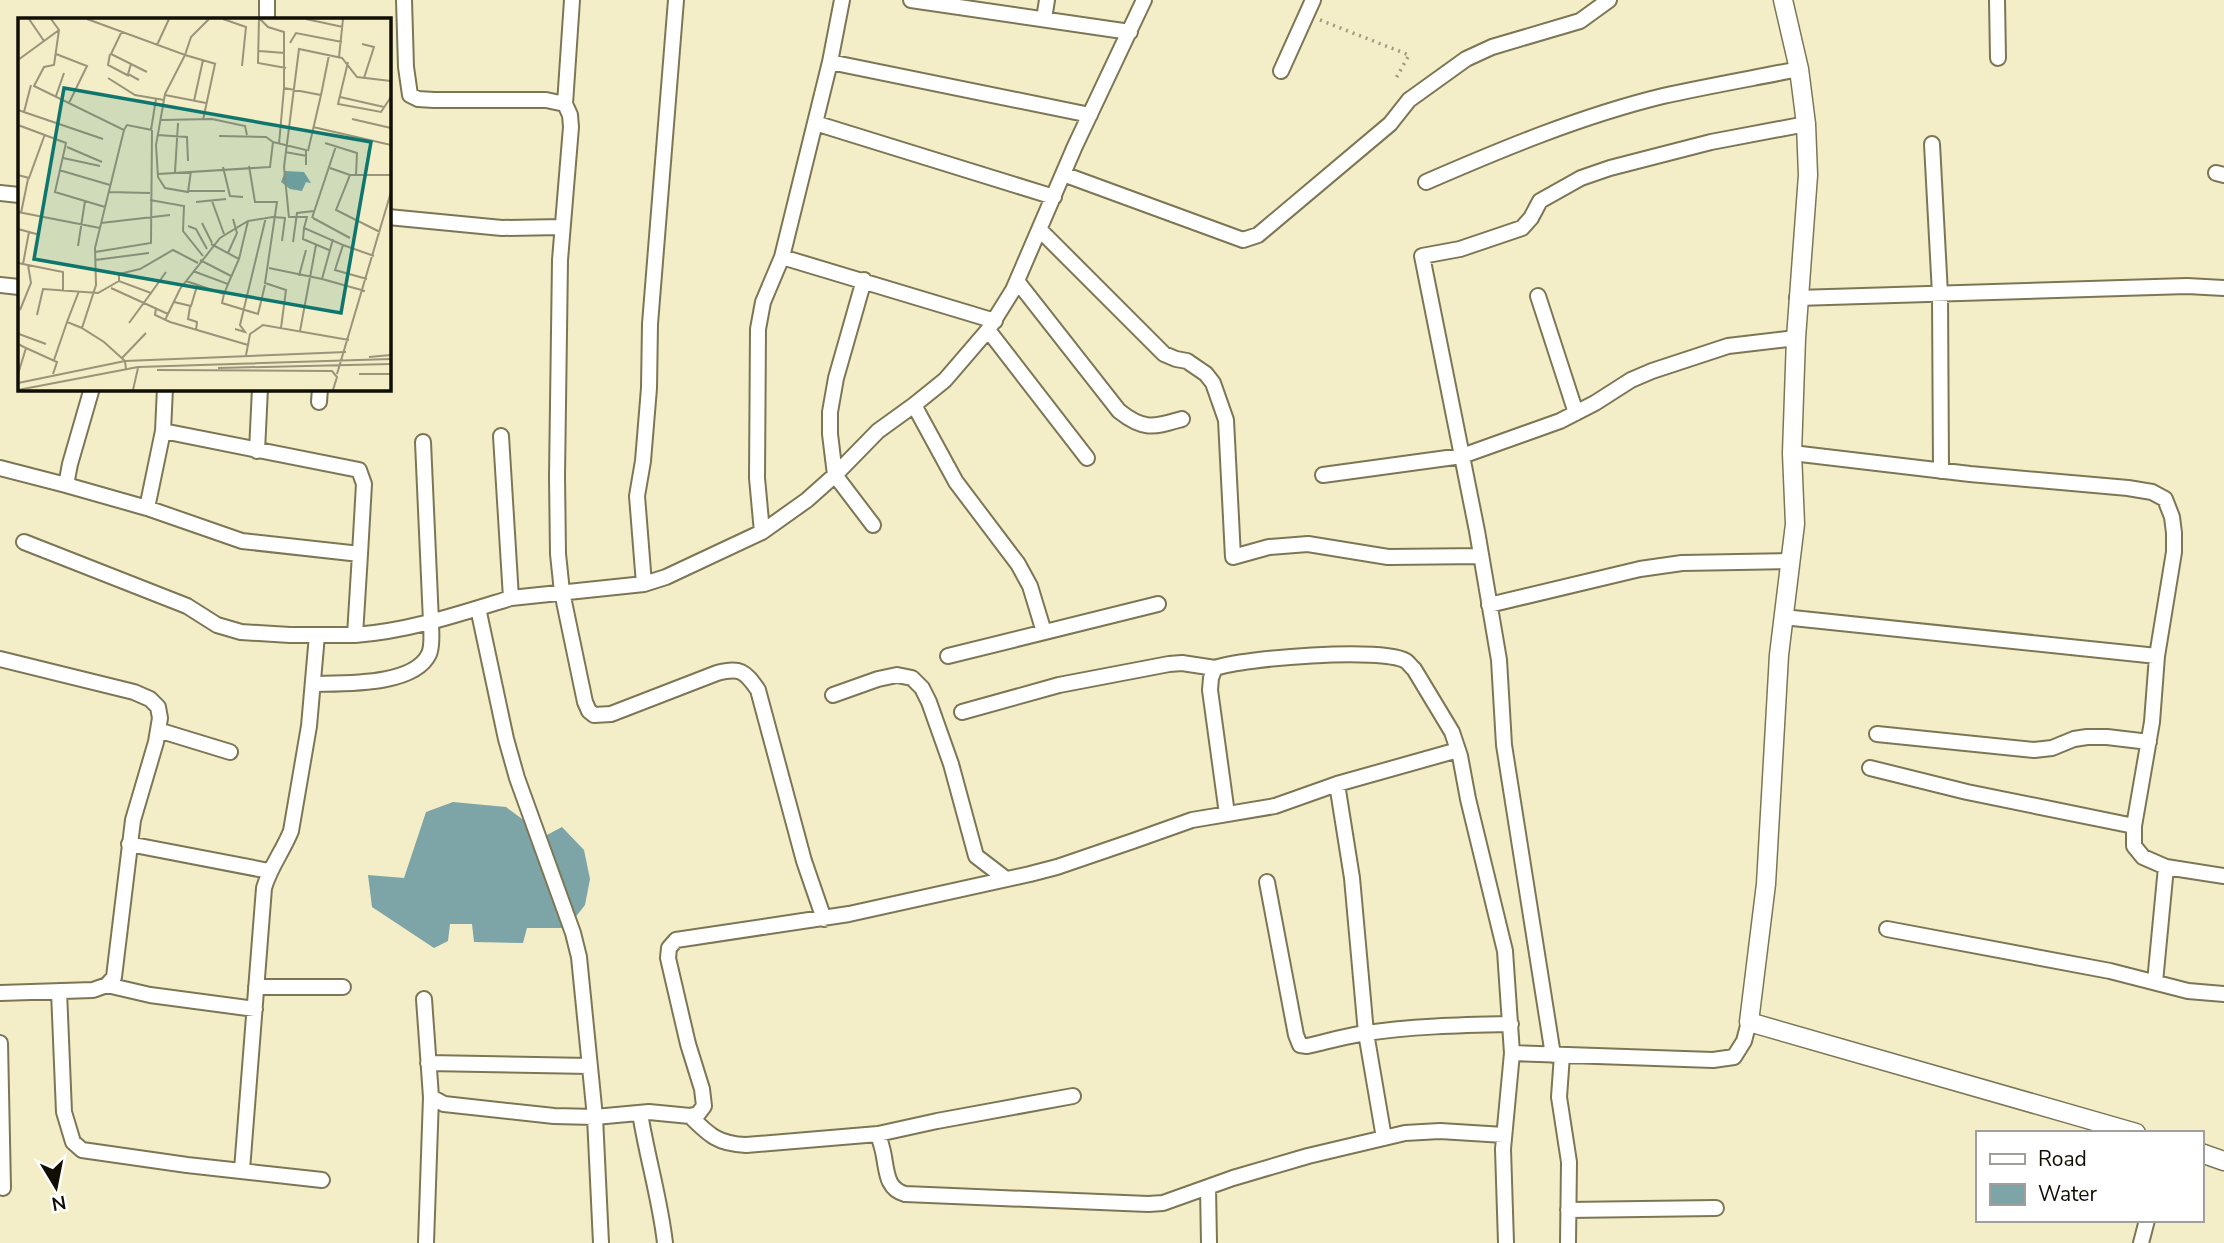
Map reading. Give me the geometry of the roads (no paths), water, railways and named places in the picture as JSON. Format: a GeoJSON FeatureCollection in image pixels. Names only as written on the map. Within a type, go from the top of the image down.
{"type":"FeatureCollection","features":[{"type":"Feature","properties":{"kind":"street"},"geometry":{"type":"LineString","coordinates":[[267,0],[267,18]]}},
{"type":"Feature","properties":{"kind":"street"},"geometry":{"type":"LineString","coordinates":[[404,0],[407,82],[410,95],[418,99],[434,100],[546,100],[565,104]]}},
{"type":"Feature","properties":{"kind":"street"},"geometry":{"type":"LineString","coordinates":[[572,0],[565,104],[571,127],[562,227],[558,554],[562,592],[585,702],[594,715],[611,714],[732,669],[743,672],[752,680],[758,690],[804,861],[824,919]]}},
{"type":"Feature","properties":{"kind":"street"},"geometry":{"type":"LineString","coordinates":[[644,584],[637,496],[649,388],[650,324],[676,0]]}},
{"type":"Feature","properties":{"kind":"street"},"geometry":{"type":"LineString","coordinates":[[762,532],[757,478],[758,329],[763,302],[782,257],[830,62],[842,0]]}},
{"type":"Feature","properties":{"kind":"street"},"geometry":{"type":"LineString","coordinates":[[911,0],[1130,32]]}},
{"type":"Feature","properties":{"kind":"street"},"geometry":{"type":"LineString","coordinates":[[1044,19],[1047,0]]}},
{"type":"Feature","properties":{"kind":"street"},"geometry":{"type":"LineString","coordinates":[[24,542],[187,606],[217,625],[241,632],[355,635],[387,632],[431,622],[511,598],[644,584],[677,573],[762,532],[807,500],[878,431],[945,380],[992,326],[1017,281],[1063,174],[1144,0]]}},
{"type":"Feature","properties":{"kind":"street"},"geometry":{"type":"LineString","coordinates":[[1281,71],[1312,0]]}},
{"type":"Feature","properties":{"kind":"street"},"geometry":{"type":"LineString","coordinates":[[1063,174],[1243,240],[1258,235],[1390,124],[1409,100],[1466,59],[1492,47],[1580,20],[1609,0]]}},
{"type":"Feature","properties":{"kind":"street"},"geometry":{"type":"LineString","coordinates":[[1512,1054],[1713,1060],[1734,1057],[1744,1041],[1749,1022],[1766,884],[1773,792],[1774,727],[1783,617],[1791,561],[1795,500],[1793,453],[1797,298],[1808,174],[1807,124],[1800,69],[1783,0]]}},
{"type":"Feature","properties":{"kind":"street"},"geometry":{"type":"LineString","coordinates":[[1997,0],[1998,58]]}},
{"type":"Feature","properties":{"kind":"street"},"geometry":{"type":"LineString","coordinates":[[830,62],[1090,115]]}},
{"type":"Feature","properties":{"kind":"street"},"geometry":{"type":"LineString","coordinates":[[1426,182],[1507,147],[1616,110],[1662,97],[1800,69]]}},
{"type":"Feature","properties":{"kind":"street"},"geometry":{"type":"LineString","coordinates":[[815,123],[1054,197]]}},
{"type":"Feature","properties":{"kind":"street"},"geometry":{"type":"LineString","coordinates":[[1568,1243],[1569,1162],[1559,1097],[1558,1055],[1511,795],[1504,745],[1499,660],[1422,256],[1460,249],[1522,228],[1540,201],[1581,178],[1610,167],[1711,142],[1807,124]]}},
{"type":"Feature","properties":{"kind":"street"},"geometry":{"type":"LineString","coordinates":[[1932,144],[1940,294],[1941,471]]}},
{"type":"Feature","properties":{"kind":"street"},"geometry":{"type":"LineString","coordinates":[[0,193],[18,195]]}},
{"type":"Feature","properties":{"kind":"street"},"geometry":{"type":"LineString","coordinates":[[390,217],[502,228],[562,227]]}},
{"type":"Feature","properties":{"kind":"street"},"geometry":{"type":"LineString","coordinates":[[1040,230],[1164,354],[1194,365],[1213,383],[1226,420],[1233,557],[1269,547],[1308,544],[1379,556],[1481,555]]}},
{"type":"Feature","properties":{"kind":"street"},"geometry":{"type":"LineString","coordinates":[[782,257],[864,280],[992,326],[1087,458]]}},
{"type":"Feature","properties":{"kind":"street"},"geometry":{"type":"LineString","coordinates":[[864,280],[836,378],[830,412],[830,434],[835,475],[873,525]]}},
{"type":"Feature","properties":{"kind":"street"},"geometry":{"type":"LineString","coordinates":[[1017,281],[1119,411],[1132,422],[1147,427],[1182,419]]}},
{"type":"Feature","properties":{"kind":"street"},"geometry":{"type":"LineString","coordinates":[[0,285],[18,287]]}},
{"type":"Feature","properties":{"kind":"street"},"geometry":{"type":"LineString","coordinates":[[1797,298],[2187,286],[2224,288]]}},
{"type":"Feature","properties":{"kind":"street"},"geometry":{"type":"LineString","coordinates":[[1538,296],[1576,414]]}},
{"type":"Feature","properties":{"kind":"street"},"geometry":{"type":"LineString","coordinates":[[1323,475],[1462,456],[1542,429],[1576,414],[1631,380],[1652,371],[1728,346],[1796,338]]}},
{"type":"Feature","properties":{"kind":"street"},"geometry":{"type":"LineString","coordinates":[[66,485],[91,390]]}},
{"type":"Feature","properties":{"kind":"street"},"geometry":{"type":"LineString","coordinates":[[147,508],[163,431],[165,390]]}},
{"type":"Feature","properties":{"kind":"street"},"geometry":{"type":"LineString","coordinates":[[257,451],[260,390]]}},
{"type":"Feature","properties":{"kind":"street"},"geometry":{"type":"LineString","coordinates":[[914,405],[957,482],[1018,564],[1030,586],[1044,632]]}},
{"type":"Feature","properties":{"kind":"street"},"geometry":{"type":"LineString","coordinates":[[163,431],[359,470],[365,484],[355,635]]}},
{"type":"Feature","properties":{"kind":"street"},"geometry":{"type":"LineString","coordinates":[[501,436],[511,598]]}},
{"type":"Feature","properties":{"kind":"street"},"geometry":{"type":"LineString","coordinates":[[313,684],[388,679],[423,664],[431,651],[423,442]]}},
{"type":"Feature","properties":{"kind":"street"},"geometry":{"type":"LineString","coordinates":[[1793,453],[1941,471],[2129,488],[2152,492],[2165,499],[2172,517],[2174,552],[2157,656],[2149,742],[2134,826],[2134,846],[2143,857],[2166,867],[2224,876]]}},
{"type":"Feature","properties":{"kind":"street"},"geometry":{"type":"LineString","coordinates":[[0,468],[147,508],[242,541],[360,554]]}},
{"type":"Feature","properties":{"kind":"street"},"geometry":{"type":"LineString","coordinates":[[1489,605],[1640,569],[1701,563],[1791,561]]}},
{"type":"Feature","properties":{"kind":"street"},"geometry":{"type":"LineString","coordinates":[[948,656],[1158,604]]}},
{"type":"Feature","properties":{"kind":"street"},"geometry":{"type":"LineString","coordinates":[[478,608],[517,778],[576,943],[595,1116],[601,1243]]}},
{"type":"Feature","properties":{"kind":"street"},"geometry":{"type":"LineString","coordinates":[[1783,617],[2157,656]]}},
{"type":"Feature","properties":{"kind":"street"},"geometry":{"type":"LineString","coordinates":[[242,1170],[262,908],[270,870],[291,831],[309,726],[317,635]]}},
{"type":"Feature","properties":{"kind":"street"},"geometry":{"type":"LineString","coordinates":[[962,712],[1059,685],[1169,664],[1182,663],[1215,668],[1227,664],[1362,654],[1406,662],[1420,678],[1452,732],[1502,933],[1512,1054],[1504,1135],[1506,1243]]}},
{"type":"Feature","properties":{"kind":"street"},"geometry":{"type":"LineString","coordinates":[[0,659],[86,679],[150,699],[158,707],[160,718],[159,730],[133,820],[118,962],[114,977],[107,985],[93,990],[0,993]]}},
{"type":"Feature","properties":{"kind":"street"},"geometry":{"type":"LineString","coordinates":[[1215,668],[1210,690],[1227,814]]}},
{"type":"Feature","properties":{"kind":"street"},"geometry":{"type":"LineString","coordinates":[[833,695],[897,675],[912,678],[922,688],[951,764],[975,856],[1006,878]]}},
{"type":"Feature","properties":{"kind":"street"},"geometry":{"type":"LineString","coordinates":[[159,730],[230,752]]}},
{"type":"Feature","properties":{"kind":"street"},"geometry":{"type":"LineString","coordinates":[[1877,734],[2034,750],[2052,748],[2087,737],[2149,742]]}},
{"type":"Feature","properties":{"kind":"street"},"geometry":{"type":"LineString","coordinates":[[431,1097],[444,1104],[554,1116],[698,1114],[704,1106],[702,1089],[668,958],[669,948],[677,940],[824,919],[1057,867],[1192,820],[1275,806],[1337,784],[1458,750]]}},
{"type":"Feature","properties":{"kind":"street"},"geometry":{"type":"LineString","coordinates":[[1870,768],[1967,792],[2134,826]]}},
{"type":"Feature","properties":{"kind":"street"},"geometry":{"type":"LineString","coordinates":[[1337,784],[1352,878],[1366,1033],[1384,1138]]}},
{"type":"Feature","properties":{"kind":"street"},"geometry":{"type":"LineString","coordinates":[[129,844],[270,870]]}},
{"type":"Feature","properties":{"kind":"street"},"geometry":{"type":"LineString","coordinates":[[2155,982],[2166,867]]}},
{"type":"Feature","properties":{"kind":"street"},"geometry":{"type":"LineString","coordinates":[[1266,882],[1300,1045],[1307,1046],[1366,1033],[1425,1027],[1511,1024]]}},
{"type":"Feature","properties":{"kind":"street"},"geometry":{"type":"LineString","coordinates":[[1887,929],[2155,982],[2188,991],[2224,993]]}},
{"type":"Feature","properties":{"kind":"street"},"geometry":{"type":"LineString","coordinates":[[107,985],[150,995],[255,1009]]}},
{"type":"Feature","properties":{"kind":"street"},"geometry":{"type":"LineString","coordinates":[[256,987],[343,987]]}},
{"type":"Feature","properties":{"kind":"street"},"geometry":{"type":"LineString","coordinates":[[59,991],[64,1112],[73,1142],[82,1150],[176,1164],[322,1180]]}},
{"type":"Feature","properties":{"kind":"street"},"geometry":{"type":"LineString","coordinates":[[424,999],[431,1097],[426,1243]]}},
{"type":"Feature","properties":{"kind":"street"},"geometry":{"type":"LineString","coordinates":[[1749,1022],[2129,1131]]}},
{"type":"Feature","properties":{"kind":"street"},"geometry":{"type":"LineString","coordinates":[[0,1043],[3,1188]]}},
{"type":"Feature","properties":{"kind":"street"},"geometry":{"type":"LineString","coordinates":[[428,1063],[590,1066]]}},
{"type":"Feature","properties":{"kind":"street"},"geometry":{"type":"LineString","coordinates":[[690,1116],[717,1140],[729,1144],[761,1144],[878,1134],[1073,1096]]}},
{"type":"Feature","properties":{"kind":"street"},"geometry":{"type":"LineString","coordinates":[[640,1113],[648,1159],[656,1185],[665,1243]]}},
{"type":"Feature","properties":{"kind":"street"},"geometry":{"type":"LineString","coordinates":[[878,1134],[885,1171],[890,1184],[897,1192],[1148,1204],[1163,1203],[1208,1186],[1308,1156],[1405,1133],[1440,1130],[1504,1135]]}},
{"type":"Feature","properties":{"kind":"street"},"geometry":{"type":"LineString","coordinates":[[2203,1154],[2224,1161]]}},
{"type":"Feature","properties":{"kind":"street"},"geometry":{"type":"LineString","coordinates":[[1208,1186],[1209,1243]]}},
{"type":"Feature","properties":{"kind":"street"},"geometry":{"type":"LineString","coordinates":[[1568,1210],[1716,1208]]}},
{"type":"Feature","properties":{"kind":"street"},"geometry":{"type":"LineString","coordinates":[[2141,1243],[2146,1222]]}},
{"type":"Feature","properties":{"kind":"water"},"geometry":{"type":"Polygon","coordinates":[[[453,802],[506,807],[545,836],[562,827],[584,850],[590,879],[585,905],[567,928],[527,928],[523,943],[474,942],[472,924],[450,924],[448,941],[434,948],[372,907],[368,875],[404,878],[426,812],[453,802]]]}}]}
